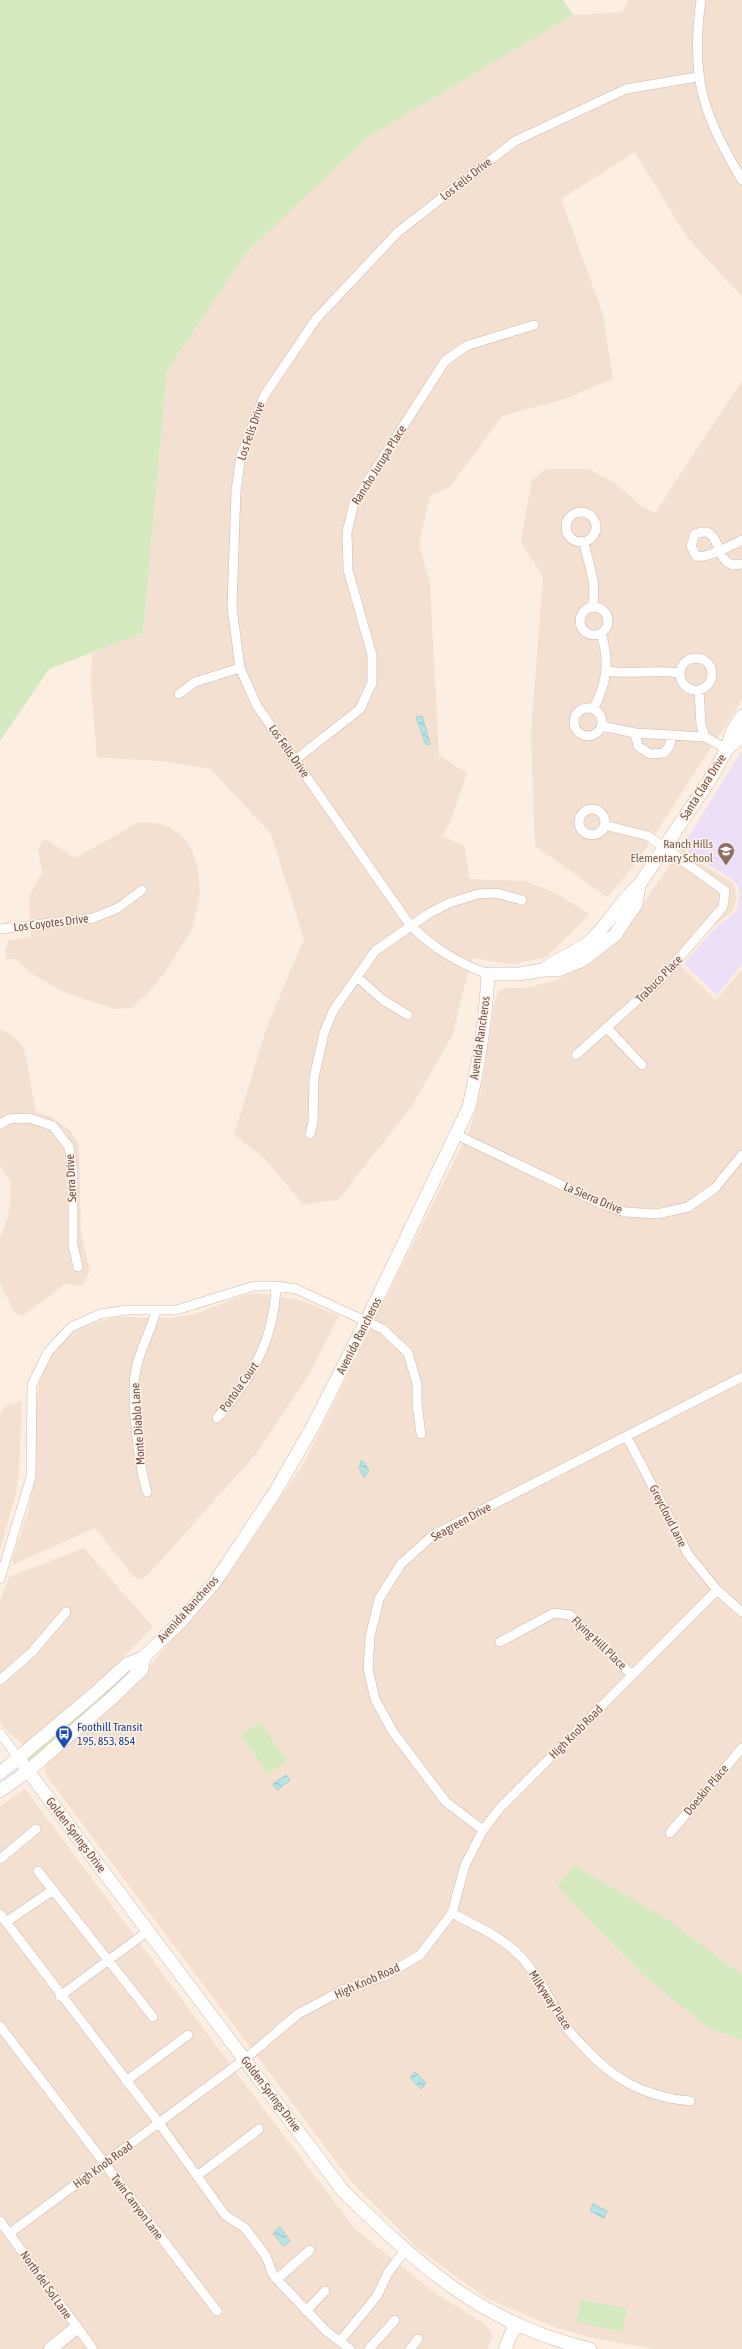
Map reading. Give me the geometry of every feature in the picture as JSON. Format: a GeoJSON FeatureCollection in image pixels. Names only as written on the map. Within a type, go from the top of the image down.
{"type":"FeatureCollection","features":[{"type":"Feature","properties":{"kind":"main road","name":"Santa Clara Drive"},"geometry":{"type":"LineString","coordinates":[[727,749],[732,732],[742,716]]}},
{"type":"Feature","properties":{"kind":"main road","name":"Santa Clara Drive"},"geometry":{"type":"LineString","coordinates":[[488,974],[520,974],[543,970],[555,960],[570,954],[590,942],[616,913],[626,896],[639,885],[727,749],[742,735]]}},
{"type":"Feature","properties":{"kind":"main road","name":"Avenida Rancheros"},"geometry":{"type":"LineString","coordinates":[[0,1773],[19,1759],[126,1665],[144,1657],[180,1621],[215,1582],[256,1522],[312,1428],[366,1322],[457,1135],[469,1107],[478,1069],[486,1009],[488,974]]}},
{"type":"Feature","properties":{"kind":"main road","name":"Avenida Rancheros"},"geometry":{"type":"LineString","coordinates":[[0,1791],[28,1771],[142,1669],[144,1657]]}},
{"type":"Feature","properties":{"kind":"main road","name":"Golden Springs Drive"},"geometry":{"type":"LineString","coordinates":[[19,1759],[343,2191],[404,2251],[466,2297],[516,2325],[566,2344],[590,2349]]}},
{"type":"Feature","properties":{"kind":"main road"},"geometry":{"type":"LineString","coordinates":[[505,2349],[516,2325]]}},
{"type":"Feature","properties":{"kind":"main road"},"geometry":{"type":"LineString","coordinates":[[50,2349],[76,2328]]}},
{"type":"Feature","properties":{"kind":"street"},"geometry":{"type":"LineString","coordinates":[[700,0],[696,37],[698,77],[718,140],[742,180]]}},
{"type":"Feature","properties":{"kind":"street","name":"Los Felis Drive"},"geometry":{"type":"LineString","coordinates":[[488,974],[460,964],[423,938],[410,925],[258,706],[240,668],[232,607],[236,491],[241,456],[264,396],[316,319],[398,232],[515,141],[626,89],[698,77]]}},
{"type":"Feature","properties":{"kind":"street","name":"Rancho Jurupa Place"},"geometry":{"type":"LineString","coordinates":[[295,760],[360,709],[372,683],[372,655],[348,570],[347,532],[354,503],[445,361],[466,346],[534,325]]}},
{"type":"Feature","properties":{"kind":"street"},"geometry":{"type":"LineString","coordinates":[[742,540],[718,550],[720,556],[728,563],[737,566],[742,564]]}},
{"type":"Feature","properties":{"kind":"street"},"geometry":{"type":"LineString","coordinates":[[584,542],[594,577],[594,598],[592,607]]}},
{"type":"Feature","properties":{"kind":"street"},"geometry":{"type":"LineString","coordinates":[[593,709],[607,671],[605,650],[601,634],[609,622],[608,615],[598,607],[592,607],[582,613],[580,625],[587,633],[601,634]]}},
{"type":"Feature","properties":{"kind":"street"},"geometry":{"type":"LineString","coordinates":[[702,658],[707,662],[714,673],[712,679],[703,688],[698,690],[685,686],[680,673],[684,664],[689,659],[702,658]]}},
{"type":"Feature","properties":{"kind":"street"},"geometry":{"type":"LineString","coordinates":[[179,694],[195,682],[240,668]]}},
{"type":"Feature","properties":{"kind":"street"},"geometry":{"type":"LineString","coordinates":[[607,671],[634,673],[666,670],[680,673]]}},
{"type":"Feature","properties":{"kind":"street"},"geometry":{"type":"LineString","coordinates":[[698,690],[701,725],[705,737]]}},
{"type":"Feature","properties":{"kind":"street"},"geometry":{"type":"LineString","coordinates":[[586,708],[593,709],[599,714],[602,726],[595,734],[588,736],[578,732],[575,727],[576,715],[579,710],[586,708]]}},
{"type":"Feature","properties":{"kind":"street"},"geometry":{"type":"LineString","coordinates":[[602,726],[635,732],[672,736],[705,737],[727,749]]}},
{"type":"Feature","properties":{"kind":"street"},"geometry":{"type":"LineString","coordinates":[[635,732],[638,746],[650,754],[664,753],[669,747],[672,736]]}},
{"type":"Feature","properties":{"kind":"street"},"geometry":{"type":"LineString","coordinates":[[604,825],[648,836],[665,847]]}},
{"type":"Feature","properties":{"kind":"street","name":"Trabuco Place"},"geometry":{"type":"LineString","coordinates":[[576,1055],[661,979],[723,907],[726,891],[665,847]]}},
{"type":"Feature","properties":{"kind":"street","name":"Los Coyotes Drive"},"geometry":{"type":"LineString","coordinates":[[0,929],[93,918],[118,908],[142,890]]}},
{"type":"Feature","properties":{"kind":"street"},"geometry":{"type":"LineString","coordinates":[[310,1134],[313,1123],[314,1078],[324,1033],[332,1011],[375,951],[410,925],[449,903],[478,894],[496,893],[522,900]]}},
{"type":"Feature","properties":{"kind":"street"},"geometry":{"type":"LineString","coordinates":[[357,977],[383,1000],[408,1014]]}},
{"type":"Feature","properties":{"kind":"street"},"geometry":{"type":"LineString","coordinates":[[607,1028],[642,1065]]}},
{"type":"Feature","properties":{"kind":"street","name":"Serra Drive"},"geometry":{"type":"LineString","coordinates":[[0,1124],[9,1119],[30,1118],[53,1126],[69,1147],[73,1170],[73,1245],[78,1267]]}},
{"type":"Feature","properties":{"kind":"street","name":"La Sierra Drive"},"geometry":{"type":"LineString","coordinates":[[457,1135],[599,1203],[625,1212],[657,1214],[688,1207],[715,1188],[742,1155]]}},
{"type":"Feature","properties":{"kind":"street"},"geometry":{"type":"LineString","coordinates":[[0,1579],[4,1553],[31,1477],[32,1385],[48,1352],[71,1327],[100,1314],[127,1310],[176,1310],[195,1306],[254,1286],[276,1286],[296,1289],[383,1329],[408,1353],[418,1384],[417,1404],[421,1434]]}},
{"type":"Feature","properties":{"kind":"street","name":"Portola Court"},"geometry":{"type":"LineString","coordinates":[[217,1418],[246,1382],[260,1357],[272,1325],[276,1286]]}},
{"type":"Feature","properties":{"kind":"street","name":"Monte Diablo Lane"},"geometry":{"type":"LineString","coordinates":[[147,1492],[140,1466],[134,1386],[139,1356],[156,1311]]}},
{"type":"Feature","properties":{"kind":"street","name":"Seagreen Drive"},"geometry":{"type":"LineString","coordinates":[[483,1830],[446,1802],[393,1732],[375,1699],[369,1662],[370,1637],[379,1599],[401,1564],[433,1535],[741,1379]]}},
{"type":"Feature","properties":{"kind":"street","name":"Greycloud Lane"},"geometry":{"type":"LineString","coordinates":[[627,1437],[688,1554],[717,1590],[742,1612]]}},
{"type":"Feature","properties":{"kind":"street","name":"High Knob Road"},"geometry":{"type":"LineString","coordinates":[[10,2233],[245,2059],[298,2014],[346,1989],[384,1976],[420,1955],[452,1913],[465,1865],[483,1830],[500,1808],[717,1590]]}},
{"type":"Feature","properties":{"kind":"street"},"geometry":{"type":"LineString","coordinates":[[0,1680],[32,1652],[66,1612]]}},
{"type":"Feature","properties":{"kind":"street","name":"Flying Hill Place"},"geometry":{"type":"LineString","coordinates":[[500,1642],[554,1613],[570,1615],[632,1675]]}},
{"type":"Feature","properties":{"kind":"street"},"geometry":{"type":"LineString","coordinates":[[0,1733],[19,1759]]}},
{"type":"Feature","properties":{"kind":"street","name":"Doeskin Place"},"geometry":{"type":"LineString","coordinates":[[670,1833],[742,1748]]}},
{"type":"Feature","properties":{"kind":"street"},"geometry":{"type":"LineString","coordinates":[[0,1859],[36,1829]]}},
{"type":"Feature","properties":{"kind":"street"},"geometry":{"type":"LineString","coordinates":[[38,1871],[153,2017]]}},
{"type":"Feature","properties":{"kind":"street"},"geometry":{"type":"LineString","coordinates":[[6,1922],[53,1890]]}},
{"type":"Feature","properties":{"kind":"street","name":"Milkyway Place"},"geometry":{"type":"LineString","coordinates":[[452,1913],[491,1934],[520,1956],[546,1989],[566,2027],[596,2061],[630,2086],[667,2099],[690,2101]]}},
{"type":"Feature","properties":{"kind":"street"},"geometry":{"type":"LineString","coordinates":[[0,1914],[60,1996],[159,2123],[225,2215],[245,2228],[266,2256],[273,2275],[277,2280],[306,2311],[350,2349]]}},
{"type":"Feature","properties":{"kind":"street"},"geometry":{"type":"LineString","coordinates":[[60,1996],[148,1931]]}},
{"type":"Feature","properties":{"kind":"street","name":"Twin Canyon Lane"},"geometry":{"type":"LineString","coordinates":[[0,2026],[217,2311]]}},
{"type":"Feature","properties":{"kind":"street"},"geometry":{"type":"LineString","coordinates":[[126,2081],[188,2035]]}},
{"type":"Feature","properties":{"kind":"street"},"geometry":{"type":"LineString","coordinates":[[197,2176],[259,2130]]}},
{"type":"Feature","properties":{"kind":"street","name":"North del Sol Lane"},"geometry":{"type":"LineString","coordinates":[[0,2220],[76,2328],[93,2349]]}},
{"type":"Feature","properties":{"kind":"street"},"geometry":{"type":"LineString","coordinates":[[277,2280],[310,2250]]}},
{"type":"Feature","properties":{"kind":"street"},"geometry":{"type":"LineString","coordinates":[[340,2341],[377,2296],[388,2273],[404,2251]]}},
{"type":"Feature","properties":{"kind":"street"},"geometry":{"type":"LineString","coordinates":[[306,2311],[325,2291]]}},
{"type":"Feature","properties":{"kind":"street"},"geometry":{"type":"LineString","coordinates":[[369,2349],[394,2320]]}},
{"type":"Feature","properties":{"kind":"street"},"geometry":{"type":"LineString","coordinates":[[410,2349],[418,2339]]}},
{"type":"Feature","properties":{"kind":"shaded area"},"geometry":{"type":"Polygon","coordinates":[[[629,0],[742,0],[742,297],[686,236],[635,152],[561,199],[603,314],[613,379],[561,400],[502,416],[450,487],[430,496],[419,543],[430,584],[439,755],[467,773],[450,823],[442,836],[465,846],[469,879],[526,881],[555,893],[590,914],[546,957],[513,964],[472,958],[452,1036],[412,1106],[338,1200],[303,1204],[264,1158],[234,1135],[266,1029],[304,939],[271,834],[211,769],[171,762],[97,757],[91,686],[92,653],[143,633],[167,371],[245,253],[367,138],[573,15],[622,12],[629,0]]]}},
{"type":"Feature","properties":{"kind":"shaded area"},"geometry":{"type":"Polygon","coordinates":[[[742,381],[742,700],[637,862],[607,897],[535,846],[531,734],[543,576],[521,542],[532,479],[546,469],[589,469],[616,484],[640,505],[655,513],[742,381]]]}},
{"type":"Feature","properties":{"kind":"shaded area","name":"Ranch Hills Elementary School"},"geometry":{"type":"Polygon","coordinates":[[[742,751],[742,964],[717,995],[684,964],[712,931],[736,912],[740,895],[737,885],[731,878],[689,854],[685,842],[742,751]]]}},
{"type":"Feature","properties":{"kind":"shaded area"},"geometry":{"type":"Polygon","coordinates":[[[139,822],[157,823],[171,828],[183,837],[192,850],[198,868],[200,895],[192,929],[164,974],[148,993],[132,1008],[115,1009],[66,993],[35,976],[15,959],[6,959],[5,950],[9,940],[31,938],[29,896],[42,872],[38,849],[44,838],[75,858],[139,822]]]}},
{"type":"Feature","properties":{"kind":"shaded area"},"geometry":{"type":"Polygon","coordinates":[[[684,844],[687,856],[730,881],[734,886],[737,898],[732,912],[711,928],[680,965],[716,1000],[742,969],[742,2349],[655,2349],[593,2338],[557,2328],[486,2298],[417,2248],[350,2180],[47,1777],[44,1769],[47,1762],[148,1668],[231,1571],[304,1463],[470,1129],[481,1090],[494,1005],[498,992],[502,989],[530,987],[557,980],[596,959],[618,940],[684,844]]]}},
{"type":"Feature","properties":{"kind":"shaded area"},"geometry":{"type":"Polygon","coordinates":[[[0,1029],[10,1034],[24,1047],[36,1112],[50,1116],[70,1130],[79,1145],[81,1233],[90,1272],[82,1286],[66,1284],[22,1316],[14,1312],[0,1283],[0,1238],[9,1213],[11,1196],[10,1181],[0,1165],[0,1029]]]}},
{"type":"Feature","properties":{"kind":"shaded area"},"geometry":{"type":"Polygon","coordinates":[[[258,1293],[302,1301],[339,1316],[311,1371],[255,1455],[148,1575],[140,1579],[134,1577],[95,1528],[14,1564],[12,1560],[27,1515],[36,1473],[36,1407],[39,1382],[46,1364],[55,1349],[65,1338],[81,1328],[100,1321],[117,1317],[169,1318],[195,1314],[244,1295],[258,1293]]]}},
{"type":"Feature","properties":{"kind":"shaded area"},"geometry":{"type":"Polygon","coordinates":[[[22,1401],[19,1469],[16,1494],[0,1549],[0,1413],[6,1405],[22,1401]]]}},
{"type":"Feature","properties":{"kind":"shaded area"},"geometry":{"type":"Polygon","coordinates":[[[84,1548],[153,1627],[97,1685],[30,1742],[23,1744],[8,1733],[0,1721],[0,1601],[9,1577],[84,1548]]]}},
{"type":"Feature","properties":{"kind":"shaded area"},"geometry":{"type":"Polygon","coordinates":[[[25,1789],[355,2229],[435,2293],[485,2324],[493,2336],[487,2349],[0,2349],[0,1806],[25,1789]]]}},
{"type":"Feature","properties":{"kind":"green space"},"geometry":{"type":"Polygon","coordinates":[[[0,0],[563,0],[573,15],[367,138],[245,254],[167,371],[143,633],[49,669],[0,741],[0,0]]]}},
{"type":"Feature","properties":{"kind":"green space"},"geometry":{"type":"Polygon","coordinates":[[[135,1663],[109,1695],[28,1769],[22,1759],[135,1663]]]}},
{"type":"Feature","properties":{"kind":"green space"},"geometry":{"type":"Polygon","coordinates":[[[260,1722],[287,1761],[268,1774],[241,1735],[260,1722]]]}},
{"type":"Feature","properties":{"kind":"green space"},"geometry":{"type":"Polygon","coordinates":[[[575,1866],[670,1921],[742,1975],[742,2040],[708,2028],[644,1976],[557,1886],[575,1866]]]}},
{"type":"Feature","properties":{"kind":"green space"},"geometry":{"type":"Polygon","coordinates":[[[581,2299],[627,2309],[622,2332],[576,2322],[581,2299]]]}},
{"type":"Feature","properties":{"kind":"water"},"geometry":{"type":"Polygon","coordinates":[[[422,716],[430,744],[426,745],[416,717],[422,716]]]}},
{"type":"Feature","properties":{"kind":"water"},"geometry":{"type":"Polygon","coordinates":[[[361,1461],[364,1462],[369,1471],[364,1477],[359,1468],[361,1461]]]}},
{"type":"Feature","properties":{"kind":"water"},"geometry":{"type":"Polygon","coordinates":[[[286,1775],[290,1780],[277,1790],[273,1784],[286,1775]]]}},
{"type":"Feature","properties":{"kind":"water"},"geometry":{"type":"Polygon","coordinates":[[[415,2072],[426,2083],[421,2089],[410,2078],[415,2072]]]}},
{"type":"Feature","properties":{"kind":"water"},"geometry":{"type":"Polygon","coordinates":[[[593,2204],[607,2211],[604,2218],[590,2211],[593,2204]]]}},
{"type":"Feature","properties":{"kind":"water"},"geometry":{"type":"Polygon","coordinates":[[[280,2227],[290,2241],[283,2246],[273,2233],[280,2227]]]}},
{"type":"Feature","properties":{"kind":"place","name":"Ranch Hills Elementary School"},"geometry":{"type":"Point","coordinates":[726,866]}},
{"type":"Feature","properties":{"kind":"place","name":"Foothill Transit 195, 853, 854"},"geometry":{"type":"Point","coordinates":[64,1749]}}]}
